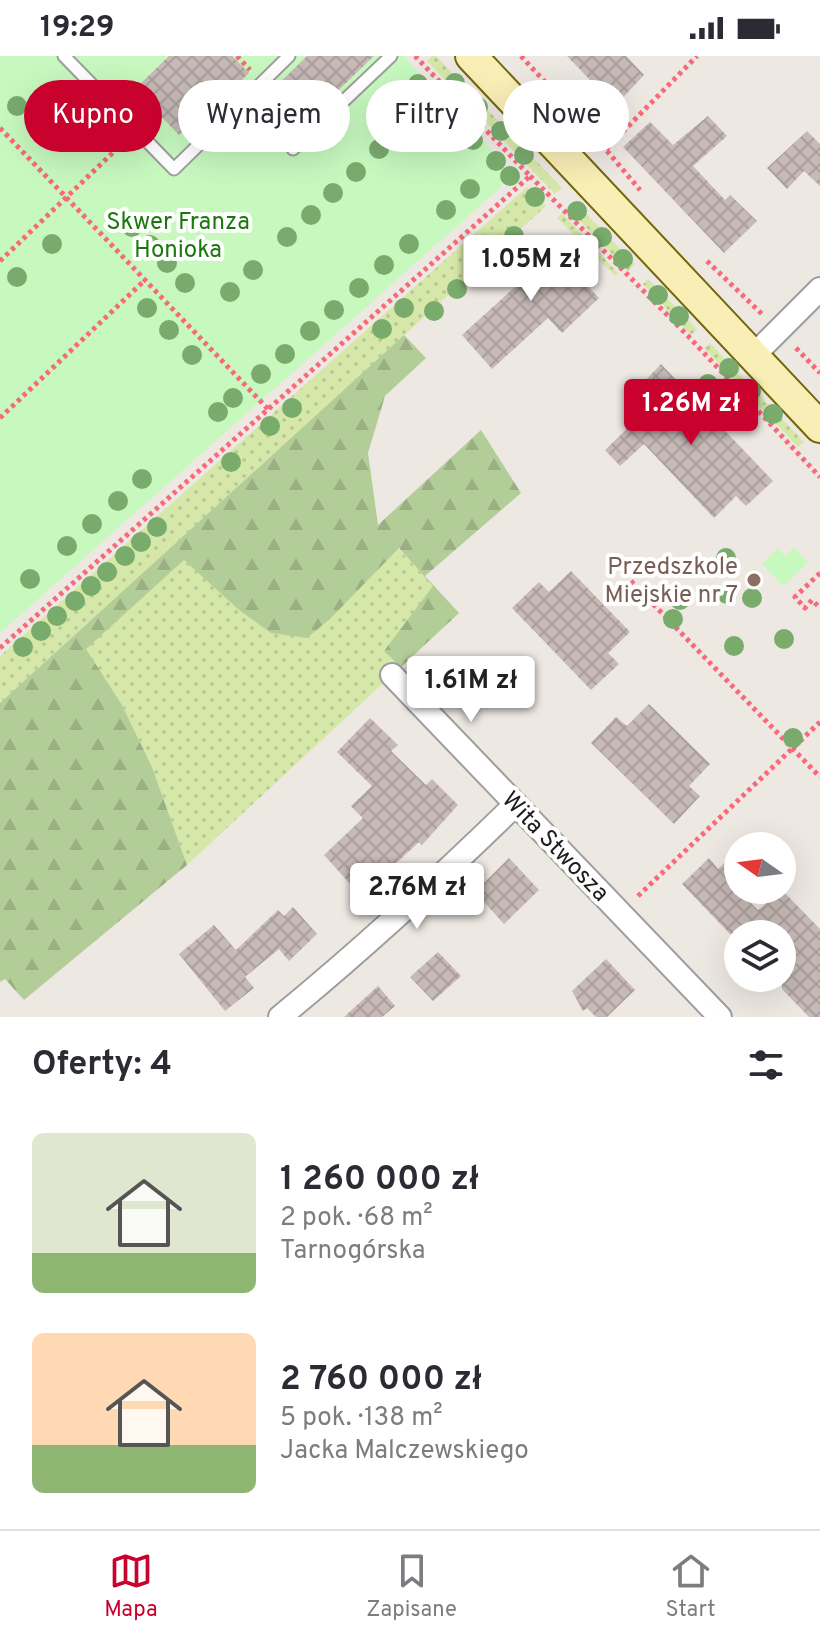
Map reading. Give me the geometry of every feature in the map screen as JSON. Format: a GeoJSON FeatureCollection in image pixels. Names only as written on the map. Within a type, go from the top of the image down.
{"type":"FeatureCollection","features":[{"type":"Feature","properties":{"kind":"main road"},"geometry":{"type":"LineString","coordinates":[[471,56],[820,427]]}},
{"type":"Feature","properties":{"kind":"street"},"geometry":{"type":"LineString","coordinates":[[752,357],[820,289]]}},
{"type":"Feature","properties":{"kind":"street","name":"Wita Stwosza"},"geometry":{"type":"LineString","coordinates":[[392,675],[720,1017]]}},
{"type":"Feature","properties":{"kind":"street"},"geometry":{"type":"LineString","coordinates":[[280,1017],[448,872],[516,804]]}},
{"type":"Feature","properties":{"kind":"lane"},"geometry":{"type":"LineString","coordinates":[[64,56],[87,80]]}},
{"type":"Feature","properties":{"kind":"lane"},"geometry":{"type":"LineString","coordinates":[[157,152],[174,169],[289,56]]}},
{"type":"Feature","properties":{"kind":"lane"},"geometry":{"type":"LineString","coordinates":[[350,95],[391,56]]}},
{"type":"Feature","properties":{"kind":"path"},"geometry":{"type":"LineString","coordinates":[[415,56],[689,337],[820,477]]}},
{"type":"Feature","properties":{"kind":"path"},"geometry":{"type":"LineString","coordinates":[[521,56],[543,80]]}},
{"type":"Feature","properties":{"kind":"path"},"geometry":{"type":"LineString","coordinates":[[629,125],[697,56]]}},
{"type":"Feature","properties":{"kind":"path"},"geometry":{"type":"LineString","coordinates":[[0,128],[268,409]]}},
{"type":"Feature","properties":{"kind":"path"},"geometry":{"type":"LineString","coordinates":[[0,261],[115,152]]}},
{"type":"Feature","properties":{"kind":"path"},"geometry":{"type":"LineString","coordinates":[[608,152],[645,197]]}},
{"type":"Feature","properties":{"kind":"path"},"geometry":{"type":"LineString","coordinates":[[0,648],[530,176]]}},
{"type":"Feature","properties":{"kind":"path"},"geometry":{"type":"LineString","coordinates":[[699,253],[820,373]]}},
{"type":"Feature","properties":{"kind":"path"},"geometry":{"type":"LineString","coordinates":[[0,418],[145,280]]}},
{"type":"Feature","properties":{"kind":"path"},"geometry":{"type":"LineString","coordinates":[[820,573],[795,597],[805,608],[812,600],[820,608]]}},
{"type":"Feature","properties":{"kind":"path"},"geometry":{"type":"LineString","coordinates":[[631,581],[820,777]]}},
{"type":"Feature","properties":{"kind":"path"},"geometry":{"type":"LineString","coordinates":[[631,903],[820,722]]}},
{"type":"Feature","properties":{"kind":"green space","name":"Skwer Franza Honioka"},"geometry":{"type":"Polygon","coordinates":[[[0,56],[403,56],[426,80],[366,80],[366,152],[487,152],[487,145],[503,162],[501,187],[0,633],[0,56]]]}},
{"type":"Feature","properties":{"kind":"green space"},"geometry":{"type":"Polygon","coordinates":[[[436,56],[459,80],[445,80],[427,61],[436,56]]]}},
{"type":"Feature","properties":{"kind":"green space"},"geometry":{"type":"Polygon","coordinates":[[[487,109],[503,126],[503,140],[487,123],[487,109]]]}},
{"type":"Feature","properties":{"kind":"green space"},"geometry":{"type":"Polygon","coordinates":[[[515,152],[528,152],[562,188],[555,194],[515,152]]]}},
{"type":"Feature","properties":{"kind":"green space"},"geometry":{"type":"Polygon","coordinates":[[[527,187],[546,206],[0,703],[0,656],[527,187]]]}},
{"type":"Feature","properties":{"kind":"green space"},"geometry":{"type":"Polygon","coordinates":[[[575,202],[635,264],[628,271],[568,208],[575,202]]]}},
{"type":"Feature","properties":{"kind":"green space"},"geometry":{"type":"Polygon","coordinates":[[[562,213],[618,273],[615,276],[557,218],[562,213]]]}},
{"type":"Feature","properties":{"kind":"green space"},"geometry":{"type":"Polygon","coordinates":[[[648,279],[697,329],[691,335],[643,284],[648,279]]]}},
{"type":"Feature","properties":{"kind":"green space"},"geometry":{"type":"Polygon","coordinates":[[[404,335],[426,358],[385,396],[368,453],[378,525],[481,430],[521,493],[425,576],[459,613],[401,667],[384,651],[433,586],[399,548],[331,618],[307,638],[271,633],[239,610],[184,560],[86,649],[122,705],[152,767],[187,865],[24,1000],[5,979],[0,982],[0,703],[404,335]]]}},
{"type":"Feature","properties":{"kind":"green space"},"geometry":{"type":"Polygon","coordinates":[[[710,343],[804,442],[798,447],[704,348],[710,343]]]}},
{"type":"Feature","properties":{"kind":"green space"},"geometry":{"type":"Polygon","coordinates":[[[794,547],[808,562],[783,586],[762,564],[778,548],[785,556],[794,547]]]}},
{"type":"Feature","properties":{"kind":"green space"},"geometry":{"type":"Polygon","coordinates":[[[398,548],[459,613],[187,865],[152,767],[122,705],[85,649],[184,560],[239,610],[272,633],[331,618],[398,548]]]}},
{"type":"Feature","properties":{"kind":"building"},"geometry":{"type":"Polygon","coordinates":[[[169,56],[232,56],[249,73],[242,80],[178,80],[178,134],[162,117],[162,80],[144,80],[169,56]]]}},
{"type":"Feature","properties":{"kind":"building"},"geometry":{"type":"Polygon","coordinates":[[[307,56],[374,56],[349,80],[282,80],[307,56]]]}},
{"type":"Feature","properties":{"kind":"building"},"geometry":{"type":"Polygon","coordinates":[[[567,56],[626,56],[644,75],[629,91],[629,80],[590,80],[567,56]]]}},
{"type":"Feature","properties":{"kind":"building"},"geometry":{"type":"Polygon","coordinates":[[[708,116],[727,136],[693,166],[725,200],[730,195],[757,221],[724,253],[628,152],[629,141],[650,122],[673,145],[708,116]]]}},
{"type":"Feature","properties":{"kind":"building"},"geometry":{"type":"Polygon","coordinates":[[[807,131],[820,144],[820,186],[804,171],[787,189],[767,168],[807,131]]]}},
{"type":"Feature","properties":{"kind":"building"},"geometry":{"type":"Polygon","coordinates":[[[539,235],[599,298],[562,333],[548,318],[492,369],[462,335],[515,287],[503,274],[509,269],[506,266],[539,235]]]}},
{"type":"Feature","properties":{"kind":"building"},"geometry":{"type":"Polygon","coordinates":[[[661,364],[773,481],[746,506],[736,496],[714,518],[644,444],[620,466],[605,450],[656,394],[644,382],[661,364]]]}},
{"type":"Feature","properties":{"kind":"building"},"geometry":{"type":"Polygon","coordinates":[[[571,571],[630,632],[608,653],[619,664],[591,690],[512,608],[539,582],[549,592],[571,571]]]}},
{"type":"Feature","properties":{"kind":"building"},"geometry":{"type":"Polygon","coordinates":[[[649,704],[710,764],[689,786],[700,796],[674,824],[591,743],[616,717],[627,726],[649,704]]]}},
{"type":"Feature","properties":{"kind":"building"},"geometry":{"type":"Polygon","coordinates":[[[370,718],[398,745],[391,751],[426,785],[432,779],[458,805],[422,845],[419,842],[361,896],[324,855],[363,818],[351,806],[372,786],[337,752],[370,718]]]}},
{"type":"Feature","properties":{"kind":"building"},"geometry":{"type":"Polygon","coordinates":[[[509,858],[539,890],[504,924],[475,892],[509,858]]]}},
{"type":"Feature","properties":{"kind":"building"},"geometry":{"type":"Polygon","coordinates":[[[709,858],[718,869],[724,863],[724,904],[752,904],[758,910],[765,904],[796,904],[820,929],[820,1017],[809,1017],[785,992],[796,992],[796,920],[724,920],[724,928],[682,884],[709,858]]]}},
{"type":"Feature","properties":{"kind":"building"},"geometry":{"type":"Polygon","coordinates":[[[293,907],[317,934],[289,961],[279,949],[245,977],[254,988],[225,1011],[179,954],[214,925],[236,950],[278,910],[284,916],[293,907]]]}},
{"type":"Feature","properties":{"kind":"building"},"geometry":{"type":"Polygon","coordinates":[[[438,952],[461,976],[433,1001],[410,977],[438,952]]]}},
{"type":"Feature","properties":{"kind":"building"},"geometry":{"type":"Polygon","coordinates":[[[606,959],[635,990],[607,1017],[596,1017],[587,1008],[583,1011],[572,991],[606,959]]]}},
{"type":"Feature","properties":{"kind":"building"},"geometry":{"type":"Polygon","coordinates":[[[378,986],[395,1006],[382,1017],[344,1017],[378,986]]]}},
{"type":"Feature","properties":{"kind":"place","name":"Przedszkole Miejskie nr 7"},"geometry":{"type":"Point","coordinates":[754,580]}}]}
